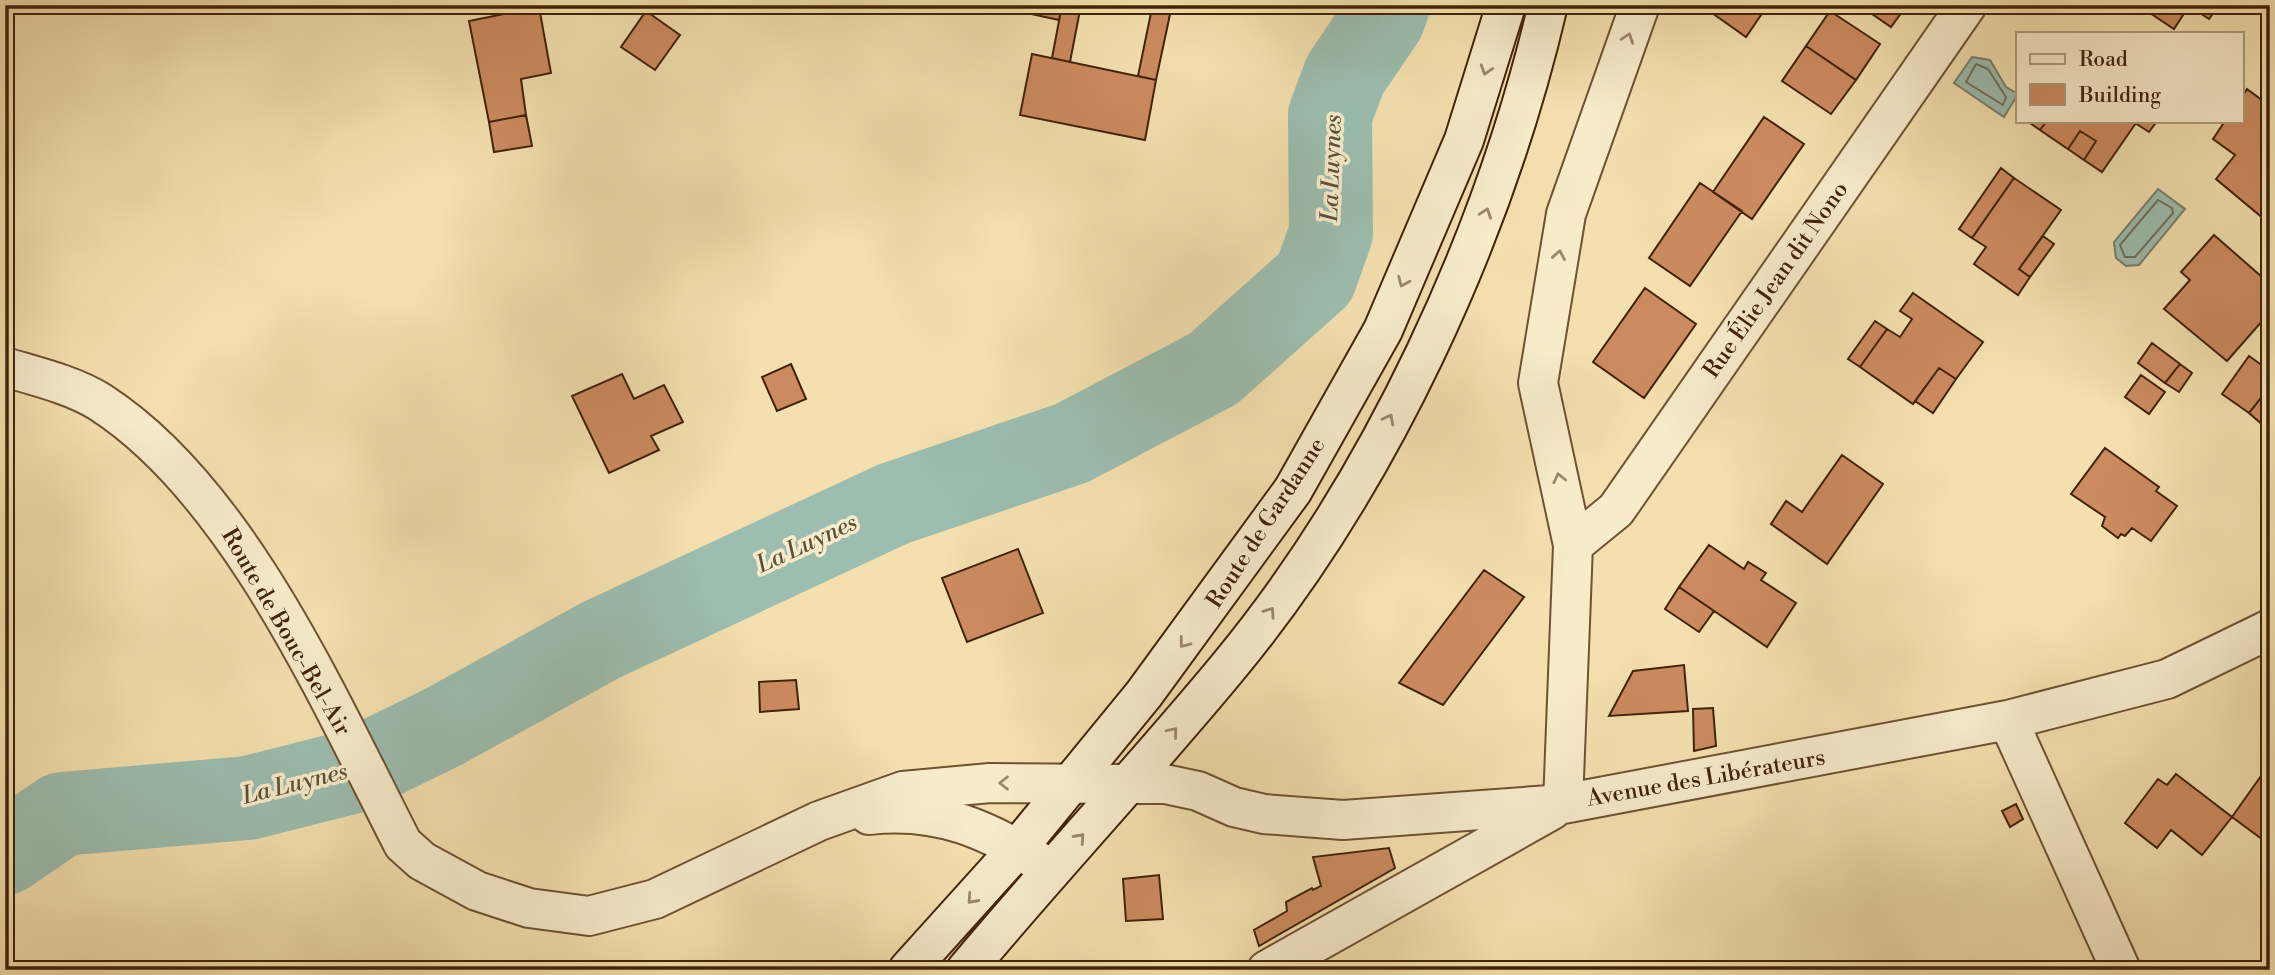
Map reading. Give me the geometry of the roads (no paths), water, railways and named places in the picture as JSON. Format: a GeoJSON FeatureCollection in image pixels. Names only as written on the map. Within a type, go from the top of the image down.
{"type":"FeatureCollection","features":[{"type":"Feature","properties":{"kind":"street","name":"Route de Gardanne"},"geometry":{"type":"LineString","coordinates":[[908,970],[1018,848],[1072,782],[1202,619],[1293,490],[1383,330],[1464,140],[1506,5]]}},
{"type":"Feature","properties":{"kind":"street"},"geometry":{"type":"LineString","coordinates":[[967,970],[1051,869],[1129,784],[1236,657],[1342,509],[1416,368],[1480,229],[1528,91],[1548,5]]}},
{"type":"Feature","properties":{"kind":"street"},"geometry":{"type":"LineString","coordinates":[[1267,970],[1563,804],[1573,545],[1538,383],[1566,214],[1640,5]]}},
{"type":"Feature","properties":{"kind":"street","name":"Rue Élie Jean dit Nono"},"geometry":{"type":"LineString","coordinates":[[1573,545],[1616,510],[1967,5]]}},
{"type":"Feature","properties":{"kind":"street","name":"Route de Bouc-Bel-Air"},"geometry":{"type":"LineString","coordinates":[[5,367],[98,401],[151,443],[205,497],[256,573],[327,695],[403,844],[422,861],[477,891],[529,908],[589,916],[655,900],[819,821],[903,791],[990,783],[1072,782]]}},
{"type":"Feature","properties":{"kind":"street","name":"Avenue des Libérateurs"},"geometry":{"type":"LineString","coordinates":[[1072,782],[1165,784],[1198,790],[1234,807],[1264,814],[1343,820],[1563,804],[2008,720],[2167,679],[2270,629]]}},
{"type":"Feature","properties":{"kind":"street"},"geometry":{"type":"LineString","coordinates":[[2008,720],[2121,970]]}},
{"type":"Feature","properties":{"kind":"street","name":"Route de Bouc-Bel-Air"},"geometry":{"type":"LineString","coordinates":[[819,821],[883,814],[970,824],[1018,848],[1051,869]]}},
{"type":"Feature","properties":{"kind":"water"},"geometry":{"type":"Polygon","coordinates":[[[1972,57],[1990,60],[2006,87],[2016,93],[2016,97],[2004,117],[1954,83],[1972,57]]]}},
{"type":"Feature","properties":{"kind":"water"},"geometry":{"type":"Polygon","coordinates":[[[2158,189],[2185,209],[2139,265],[2126,266],[2116,258],[2114,242],[2158,189]]]}},
{"type":"Feature","properties":{"kind":"waterway","name":"La Luynes"},"geometry":{"type":"LineString","coordinates":[[5,853],[62,814],[248,798],[351,772],[443,727],[601,640],[893,504],[1072,443],[1213,369],[1315,278],[1331,233],[1330,115],[1345,75],[1383,19],[1388,5]]}}]}
